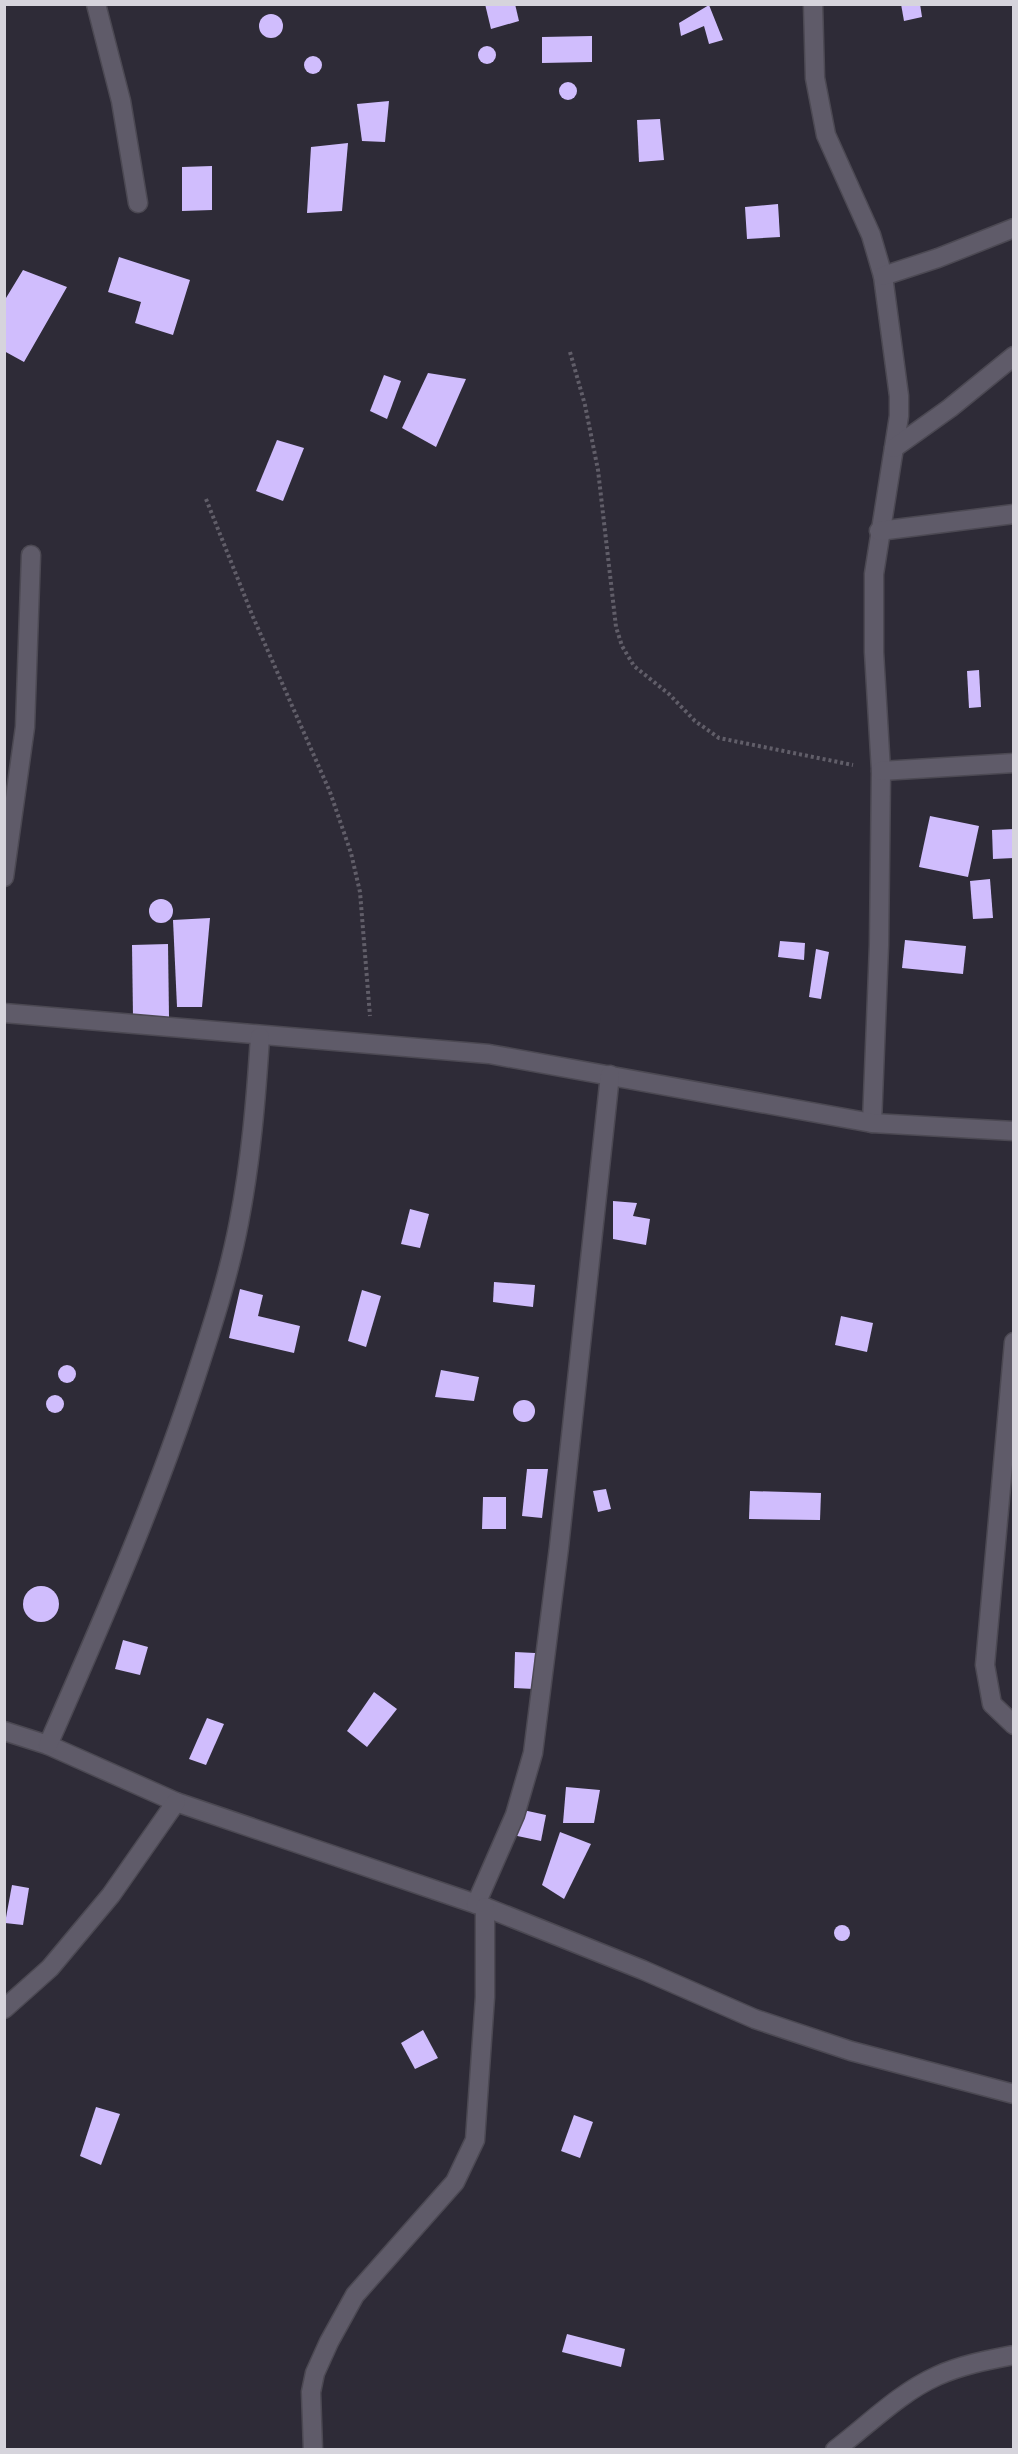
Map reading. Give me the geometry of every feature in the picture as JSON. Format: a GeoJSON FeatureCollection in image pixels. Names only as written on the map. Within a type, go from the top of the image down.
{"type":"FeatureCollection","features":[{"type":"Feature","properties":{"kind":"street"},"geometry":{"type":"LineString","coordinates":[[96,4],[122,101],[138,203]]}},
{"type":"Feature","properties":{"kind":"street"},"geometry":{"type":"LineString","coordinates":[[813,4],[814,78],[826,135],[871,235],[883,276],[899,396],[894,448],[879,531],[873,606],[880,771],[879,945],[872,1123]]}},
{"type":"Feature","properties":{"kind":"street"},"geometry":{"type":"LineString","coordinates":[[883,276],[948,255],[1014,228]]}},
{"type":"Feature","properties":{"kind":"street"},"geometry":{"type":"LineString","coordinates":[[894,448],[950,408],[1014,356]]}},
{"type":"Feature","properties":{"kind":"street"},"geometry":{"type":"LineString","coordinates":[[879,531],[1014,514]]}},
{"type":"Feature","properties":{"kind":"street"},"geometry":{"type":"LineString","coordinates":[[4,877],[25,727],[31,555]]}},
{"type":"Feature","properties":{"kind":"street"},"geometry":{"type":"LineString","coordinates":[[880,771],[1014,763]]}},
{"type":"Feature","properties":{"kind":"street"},"geometry":{"type":"LineString","coordinates":[[4,1013],[260,1037],[489,1054],[872,1123],[1014,1131]]}},
{"type":"Feature","properties":{"kind":"street"},"geometry":{"type":"LineString","coordinates":[[48,1745],[129,1560],[174,1443],[215,1317],[239,1223],[254,1131],[260,1037]]}},
{"type":"Feature","properties":{"kind":"street"},"geometry":{"type":"LineString","coordinates":[[313,2450],[311,2392],[315,2373],[329,2342],[355,2295],[455,2182],[475,2140],[485,1997],[480,1905],[515,1815],[533,1753],[559,1547],[610,1075]]}},
{"type":"Feature","properties":{"kind":"street"},"geometry":{"type":"LineString","coordinates":[[1014,1342],[985,1665],[992,1704],[1014,1725]]}},
{"type":"Feature","properties":{"kind":"street"},"geometry":{"type":"LineString","coordinates":[[4,1731],[48,1745],[176,1802],[480,1905],[642,1970],[755,2019],[851,2051],[1014,2094]]}},
{"type":"Feature","properties":{"kind":"street"},"geometry":{"type":"LineString","coordinates":[[4,2009],[50,1968],[111,1895],[176,1802]]}},
{"type":"Feature","properties":{"kind":"street"},"geometry":{"type":"LineString","coordinates":[[835,2450],[910,2391],[936,2376],[962,2366],[1014,2355]]}},
{"type":"Feature","properties":{"kind":"path"},"geometry":{"type":"LineString","coordinates":[[570,352],[585,405],[598,470],[616,627],[622,646],[634,666],[669,694],[695,721],[719,738],[880,771]]}},
{"type":"Feature","properties":{"kind":"path"},"geometry":{"type":"LineString","coordinates":[[206,499],[253,617],[330,792],[351,853],[362,910],[372,1044]]}},
{"type":"Feature","properties":{"kind":"building"},"geometry":{"type":"Polygon","coordinates":[[[485,4],[515,4],[519,21],[491,29],[485,4]]]}},
{"type":"Feature","properties":{"kind":"building"},"geometry":{"type":"Polygon","coordinates":[[[901,4],[920,4],[922,17],[904,21],[901,4]]]}},
{"type":"Feature","properties":{"kind":"building"},"geometry":{"type":"Polygon","coordinates":[[[709,5],[723,40],[709,44],[704,26],[681,36],[679,23],[709,5]]]}},
{"type":"Feature","properties":{"kind":"building"},"geometry":{"type":"Polygon","coordinates":[[[271,14],[280,17],[283,26],[280,35],[271,38],[262,35],[259,26],[262,17],[271,14]]]}},
{"type":"Feature","properties":{"kind":"building"},"geometry":{"type":"Polygon","coordinates":[[[592,36],[592,62],[542,63],[542,37],[592,36]]]}},
{"type":"Feature","properties":{"kind":"building"},"geometry":{"type":"Polygon","coordinates":[[[487,46],[493,49],[496,55],[493,61],[487,64],[481,61],[478,55],[481,49],[487,46]]]}},
{"type":"Feature","properties":{"kind":"building"},"geometry":{"type":"Polygon","coordinates":[[[313,56],[319,59],[322,65],[319,71],[313,74],[307,71],[304,65],[307,59],[313,56]]]}},
{"type":"Feature","properties":{"kind":"building"},"geometry":{"type":"Polygon","coordinates":[[[568,82],[574,85],[577,91],[574,97],[568,100],[562,97],[559,91],[562,85],[568,82]]]}},
{"type":"Feature","properties":{"kind":"building"},"geometry":{"type":"Polygon","coordinates":[[[389,101],[385,142],[362,141],[357,104],[389,101]]]}},
{"type":"Feature","properties":{"kind":"building"},"geometry":{"type":"Polygon","coordinates":[[[660,119],[664,160],[639,162],[637,120],[660,119]]]}},
{"type":"Feature","properties":{"kind":"building"},"geometry":{"type":"Polygon","coordinates":[[[348,143],[342,211],[307,213],[311,147],[348,143]]]}},
{"type":"Feature","properties":{"kind":"building"},"geometry":{"type":"Polygon","coordinates":[[[212,166],[212,210],[182,211],[182,167],[212,166]]]}},
{"type":"Feature","properties":{"kind":"building"},"geometry":{"type":"Polygon","coordinates":[[[778,204],[780,237],[747,239],[745,207],[778,204]]]}},
{"type":"Feature","properties":{"kind":"building"},"geometry":{"type":"Polygon","coordinates":[[[119,257],[190,280],[173,335],[135,323],[141,302],[108,292],[119,257]]]}},
{"type":"Feature","properties":{"kind":"building"},"geometry":{"type":"Polygon","coordinates":[[[23,270],[67,287],[24,362],[4,351],[4,297],[6,298],[23,270]]]}},
{"type":"Feature","properties":{"kind":"building"},"geometry":{"type":"Polygon","coordinates":[[[428,373],[466,379],[436,447],[402,428],[428,373]]]}},
{"type":"Feature","properties":{"kind":"building"},"geometry":{"type":"Polygon","coordinates":[[[384,375],[401,381],[387,419],[370,411],[384,375]]]}},
{"type":"Feature","properties":{"kind":"building"},"geometry":{"type":"Polygon","coordinates":[[[277,440],[304,448],[283,501],[256,491],[277,440]]]}},
{"type":"Feature","properties":{"kind":"building"},"geometry":{"type":"Polygon","coordinates":[[[979,670],[981,707],[969,708],[967,671],[979,670]]]}},
{"type":"Feature","properties":{"kind":"building"},"geometry":{"type":"Polygon","coordinates":[[[930,816],[979,826],[968,877],[919,867],[930,816]]]}},
{"type":"Feature","properties":{"kind":"building"},"geometry":{"type":"Polygon","coordinates":[[[1014,829],[1014,858],[993,859],[992,830],[1014,829]]]}},
{"type":"Feature","properties":{"kind":"building"},"geometry":{"type":"Polygon","coordinates":[[[990,879],[993,918],[973,919],[970,881],[990,879]]]}},
{"type":"Feature","properties":{"kind":"building"},"geometry":{"type":"Polygon","coordinates":[[[161,899],[169,903],[173,911],[169,919],[161,923],[153,919],[149,911],[153,903],[161,899]]]}},
{"type":"Feature","properties":{"kind":"building"},"geometry":{"type":"Polygon","coordinates":[[[210,918],[202,1007],[177,1007],[173,920],[210,918]]]}},
{"type":"Feature","properties":{"kind":"building"},"geometry":{"type":"Polygon","coordinates":[[[905,940],[966,946],[963,974],[902,968],[905,940]]]}},
{"type":"Feature","properties":{"kind":"building"},"geometry":{"type":"Polygon","coordinates":[[[780,941],[805,943],[804,960],[778,957],[780,941]]]}},
{"type":"Feature","properties":{"kind":"building"},"geometry":{"type":"Polygon","coordinates":[[[168,944],[169,1017],[133,1017],[132,945],[168,944]]]}},
{"type":"Feature","properties":{"kind":"building"},"geometry":{"type":"Polygon","coordinates":[[[816,949],[829,952],[821,999],[809,997],[816,949]]]}},
{"type":"Feature","properties":{"kind":"building"},"geometry":{"type":"Polygon","coordinates":[[[613,1201],[637,1203],[633,1216],[650,1219],[646,1245],[613,1239],[613,1201]]]}},
{"type":"Feature","properties":{"kind":"building"},"geometry":{"type":"Polygon","coordinates":[[[410,1209],[429,1214],[420,1248],[401,1244],[410,1209]]]}},
{"type":"Feature","properties":{"kind":"building"},"geometry":{"type":"Polygon","coordinates":[[[494,1282],[535,1285],[533,1307],[493,1302],[494,1282]]]}},
{"type":"Feature","properties":{"kind":"building"},"geometry":{"type":"Polygon","coordinates":[[[240,1289],[263,1295],[258,1316],[300,1326],[294,1353],[229,1338],[240,1289]]]}},
{"type":"Feature","properties":{"kind":"building"},"geometry":{"type":"Polygon","coordinates":[[[362,1290],[381,1296],[366,1347],[348,1341],[362,1290]]]}},
{"type":"Feature","properties":{"kind":"building"},"geometry":{"type":"Polygon","coordinates":[[[841,1316],[873,1323],[867,1352],[835,1345],[841,1316]]]}},
{"type":"Feature","properties":{"kind":"building"},"geometry":{"type":"Polygon","coordinates":[[[67,1365],[73,1368],[76,1374],[73,1380],[67,1383],[61,1380],[58,1374],[61,1368],[67,1365]]]}},
{"type":"Feature","properties":{"kind":"building"},"geometry":{"type":"Polygon","coordinates":[[[441,1370],[479,1377],[474,1401],[435,1397],[441,1370]]]}},
{"type":"Feature","properties":{"kind":"building"},"geometry":{"type":"Polygon","coordinates":[[[55,1395],[61,1398],[64,1404],[61,1410],[55,1413],[49,1410],[46,1404],[49,1398],[55,1395]]]}},
{"type":"Feature","properties":{"kind":"building"},"geometry":{"type":"Polygon","coordinates":[[[524,1400],[532,1403],[535,1411],[532,1419],[524,1422],[516,1419],[513,1411],[516,1403],[524,1400]]]}},
{"type":"Feature","properties":{"kind":"building"},"geometry":{"type":"Polygon","coordinates":[[[527,1469],[548,1469],[542,1518],[522,1516],[527,1469]]]}},
{"type":"Feature","properties":{"kind":"building"},"geometry":{"type":"Polygon","coordinates":[[[606,1489],[611,1509],[598,1512],[593,1491],[606,1489]]]}},
{"type":"Feature","properties":{"kind":"building"},"geometry":{"type":"Polygon","coordinates":[[[750,1491],[821,1493],[820,1520],[749,1519],[750,1491]]]}},
{"type":"Feature","properties":{"kind":"building"},"geometry":{"type":"Polygon","coordinates":[[[483,1497],[506,1497],[506,1529],[482,1529],[483,1497]]]}},
{"type":"Feature","properties":{"kind":"building"},"geometry":{"type":"Polygon","coordinates":[[[41,1586],[54,1591],[59,1604],[54,1617],[41,1622],[28,1617],[23,1604],[28,1591],[41,1586]]]}},
{"type":"Feature","properties":{"kind":"building"},"geometry":{"type":"Polygon","coordinates":[[[123,1640],[148,1647],[140,1675],[115,1669],[123,1640]]]}},
{"type":"Feature","properties":{"kind":"building"},"geometry":{"type":"Polygon","coordinates":[[[515,1652],[535,1653],[534,1689],[514,1688],[515,1652]]]}},
{"type":"Feature","properties":{"kind":"building"},"geometry":{"type":"Polygon","coordinates":[[[374,1692],[397,1709],[367,1747],[347,1731],[374,1692]]]}},
{"type":"Feature","properties":{"kind":"building"},"geometry":{"type":"Polygon","coordinates":[[[207,1718],[224,1724],[206,1765],[189,1759],[207,1718]]]}},
{"type":"Feature","properties":{"kind":"building"},"geometry":{"type":"Polygon","coordinates":[[[566,1787],[600,1790],[594,1823],[563,1823],[566,1787]]]}},
{"type":"Feature","properties":{"kind":"building"},"geometry":{"type":"Polygon","coordinates":[[[514,1808],[546,1815],[541,1841],[508,1834],[514,1808]]]}},
{"type":"Feature","properties":{"kind":"building"},"geometry":{"type":"Polygon","coordinates":[[[560,1832],[591,1844],[564,1899],[542,1885],[560,1832]]]}},
{"type":"Feature","properties":{"kind":"building"},"geometry":{"type":"Polygon","coordinates":[[[12,1885],[29,1888],[23,1925],[5,1923],[12,1885]]]}},
{"type":"Feature","properties":{"kind":"building"},"geometry":{"type":"Polygon","coordinates":[[[839,1925],[845,1925],[850,1933],[848,1939],[839,1941],[834,1936],[834,1930],[839,1925]]]}},
{"type":"Feature","properties":{"kind":"building"},"geometry":{"type":"Polygon","coordinates":[[[423,2030],[438,2058],[415,2069],[401,2043],[423,2030]]]}},
{"type":"Feature","properties":{"kind":"building"},"geometry":{"type":"Polygon","coordinates":[[[96,2107],[120,2114],[101,2165],[80,2156],[96,2107]]]}},
{"type":"Feature","properties":{"kind":"building"},"geometry":{"type":"Polygon","coordinates":[[[574,2115],[593,2122],[580,2158],[561,2151],[574,2115]]]}},
{"type":"Feature","properties":{"kind":"building"},"geometry":{"type":"Polygon","coordinates":[[[567,2334],[625,2349],[621,2367],[562,2352],[567,2334]]]}}]}
